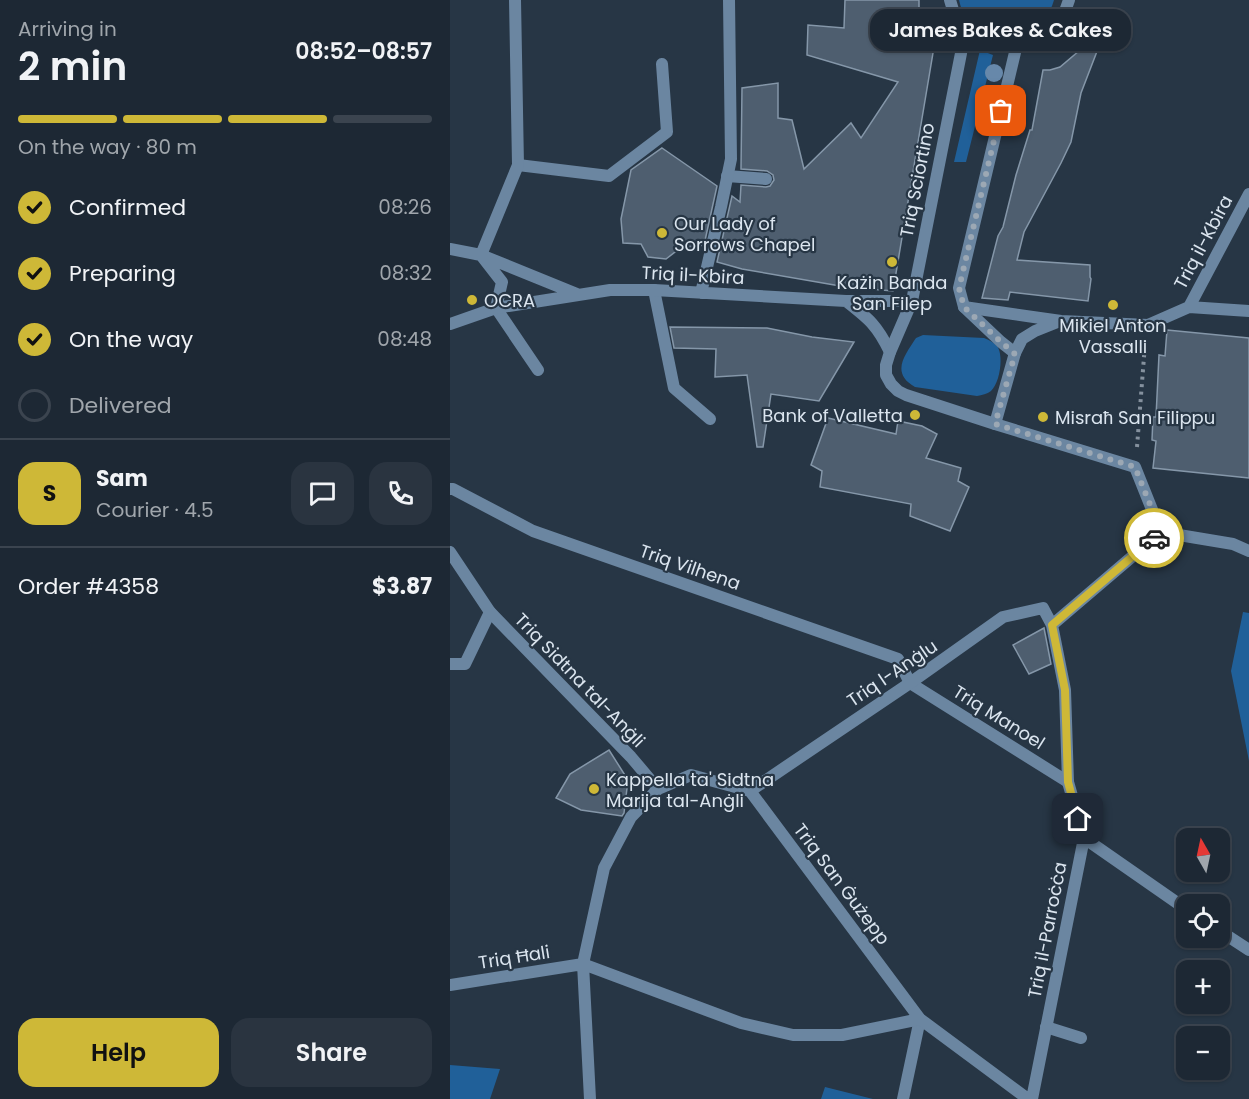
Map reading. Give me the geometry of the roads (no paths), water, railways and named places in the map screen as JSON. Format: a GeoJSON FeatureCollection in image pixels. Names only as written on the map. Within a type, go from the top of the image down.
{"type":"FeatureCollection","features":[{"type":"Feature","properties":{"kind":"street"},"geometry":{"type":"LineString","coordinates":[[515,0],[518,165],[481,255],[502,282],[496,308],[538,370]]}},
{"type":"Feature","properties":{"kind":"street"},"geometry":{"type":"LineString","coordinates":[[700,293],[722,207],[731,159],[729,0]]}},
{"type":"Feature","properties":{"kind":"street"},"geometry":{"type":"LineString","coordinates":[[950,0],[953,10],[966,28],[995,43],[1017,44],[1033,40],[1051,29],[1064,14],[1070,0]]}},
{"type":"Feature","properties":{"kind":"street","name":"Triq Sciortino"},"geometry":{"type":"LineString","coordinates":[[966,28],[912,301],[890,352],[886,375],[891,384],[906,395],[1135,467],[1161,532]]}},
{"type":"Feature","properties":{"kind":"street"},"geometry":{"type":"LineString","coordinates":[[1015,354],[964,307],[959,288],[1017,44]]}},
{"type":"Feature","properties":{"kind":"street"},"geometry":{"type":"LineString","coordinates":[[518,165],[609,176],[667,132],[662,64]]}},
{"type":"Feature","properties":{"kind":"street"},"geometry":{"type":"LineString","coordinates":[[728,176],[766,179]]}},
{"type":"Feature","properties":{"kind":"street","name":"Triq il-Kbira"},"geometry":{"type":"LineString","coordinates":[[1189,307],[1249,194]]}},
{"type":"Feature","properties":{"kind":"street","name":"Triq il-Kbira"},"geometry":{"type":"LineString","coordinates":[[450,249],[481,255],[578,294],[610,290],[654,290],[846,301],[912,301]]}},
{"type":"Feature","properties":{"kind":"street"},"geometry":{"type":"LineString","coordinates":[[654,290],[674,388],[710,418]]}},
{"type":"Feature","properties":{"kind":"street"},"geometry":{"type":"LineString","coordinates":[[450,324],[496,308],[578,294]]}},
{"type":"Feature","properties":{"kind":"street"},"geometry":{"type":"LineString","coordinates":[[846,301],[870,320],[881,333],[890,352]]}},
{"type":"Feature","properties":{"kind":"street"},"geometry":{"type":"LineString","coordinates":[[964,307],[1061,321],[1148,325],[1189,307],[1249,311]]}},
{"type":"Feature","properties":{"kind":"street"},"geometry":{"type":"LineString","coordinates":[[995,424],[1015,354],[1022,339],[1035,331],[1061,321]]}},
{"type":"Feature","properties":{"kind":"street","name":"Triq Vilhena"},"geometry":{"type":"LineString","coordinates":[[450,489],[533,531],[898,659],[910,683]]}},
{"type":"Feature","properties":{"kind":"street"},"geometry":{"type":"LineString","coordinates":[[1052,625],[1161,532],[1233,544],[1249,551]]}},
{"type":"Feature","properties":{"kind":"street","name":"Triq Sidtna tal-Anġli"},"geometry":{"type":"LineString","coordinates":[[450,552],[490,612],[631,757],[658,789]]}},
{"type":"Feature","properties":{"kind":"street","name":"Triq l-Anġlu"},"geometry":{"type":"LineString","coordinates":[[750,791],[1004,617],[1043,608],[1052,625]]}},
{"type":"Feature","properties":{"kind":"street"},"geometry":{"type":"LineString","coordinates":[[450,664],[465,664],[490,612]]}},
{"type":"Feature","properties":{"kind":"street","name":"Triq il-Parroċċa"},"geometry":{"type":"LineString","coordinates":[[1030,1099],[1084,838],[1068,782],[1065,690],[1052,625]]}},
{"type":"Feature","properties":{"kind":"street","name":"Triq Manoel"},"geometry":{"type":"LineString","coordinates":[[910,683],[1068,782]]}},
{"type":"Feature","properties":{"kind":"street"},"geometry":{"type":"LineString","coordinates":[[590,1099],[583,964],[604,868],[632,817],[658,789],[691,775],[750,791]]}},
{"type":"Feature","properties":{"kind":"street","name":"Triq San Ġużepp"},"geometry":{"type":"LineString","coordinates":[[750,791],[920,1019],[1030,1099]]}},
{"type":"Feature","properties":{"kind":"street"},"geometry":{"type":"LineString","coordinates":[[1084,838],[1176,902]]}},
{"type":"Feature","properties":{"kind":"street"},"geometry":{"type":"LineString","coordinates":[[1230,938],[1249,950]]}},
{"type":"Feature","properties":{"kind":"street"},"geometry":{"type":"LineString","coordinates":[[583,964],[741,1023],[793,1035],[842,1035],[920,1019],[903,1099]]}},
{"type":"Feature","properties":{"kind":"street","name":"Triq Ħali"},"geometry":{"type":"LineString","coordinates":[[450,985],[583,964]]}},
{"type":"Feature","properties":{"kind":"street"},"geometry":{"type":"LineString","coordinates":[[1046,1027],[1081,1038]]}},
{"type":"Feature","properties":{"kind":"place","name":"James Bakes & Cakes"},"geometry":{"type":"Point","coordinates":[1001,111]}},
{"type":"Feature","properties":{"kind":"place","name":"Our Lady of Sorrows Chapel"},"geometry":{"type":"Point","coordinates":[662,233]}},
{"type":"Feature","properties":{"kind":"place","name":"Każin Banda San Filep"},"geometry":{"type":"Point","coordinates":[892,262]}},
{"type":"Feature","properties":{"kind":"place","name":"OCRA"},"geometry":{"type":"Point","coordinates":[472,300]}},
{"type":"Feature","properties":{"kind":"place","name":"Mikiel Anton Vassalli"},"geometry":{"type":"Point","coordinates":[1113,305]}},
{"type":"Feature","properties":{"kind":"place","name":"Bank of Valletta"},"geometry":{"type":"Point","coordinates":[915,415]}},
{"type":"Feature","properties":{"kind":"place","name":"Misraħ San Filippu"},"geometry":{"type":"Point","coordinates":[1043,417]}},
{"type":"Feature","properties":{"kind":"place","name":"Kappella ta' Sidtna Marija tal-Anġli"},"geometry":{"type":"Point","coordinates":[594,789]}}]}
